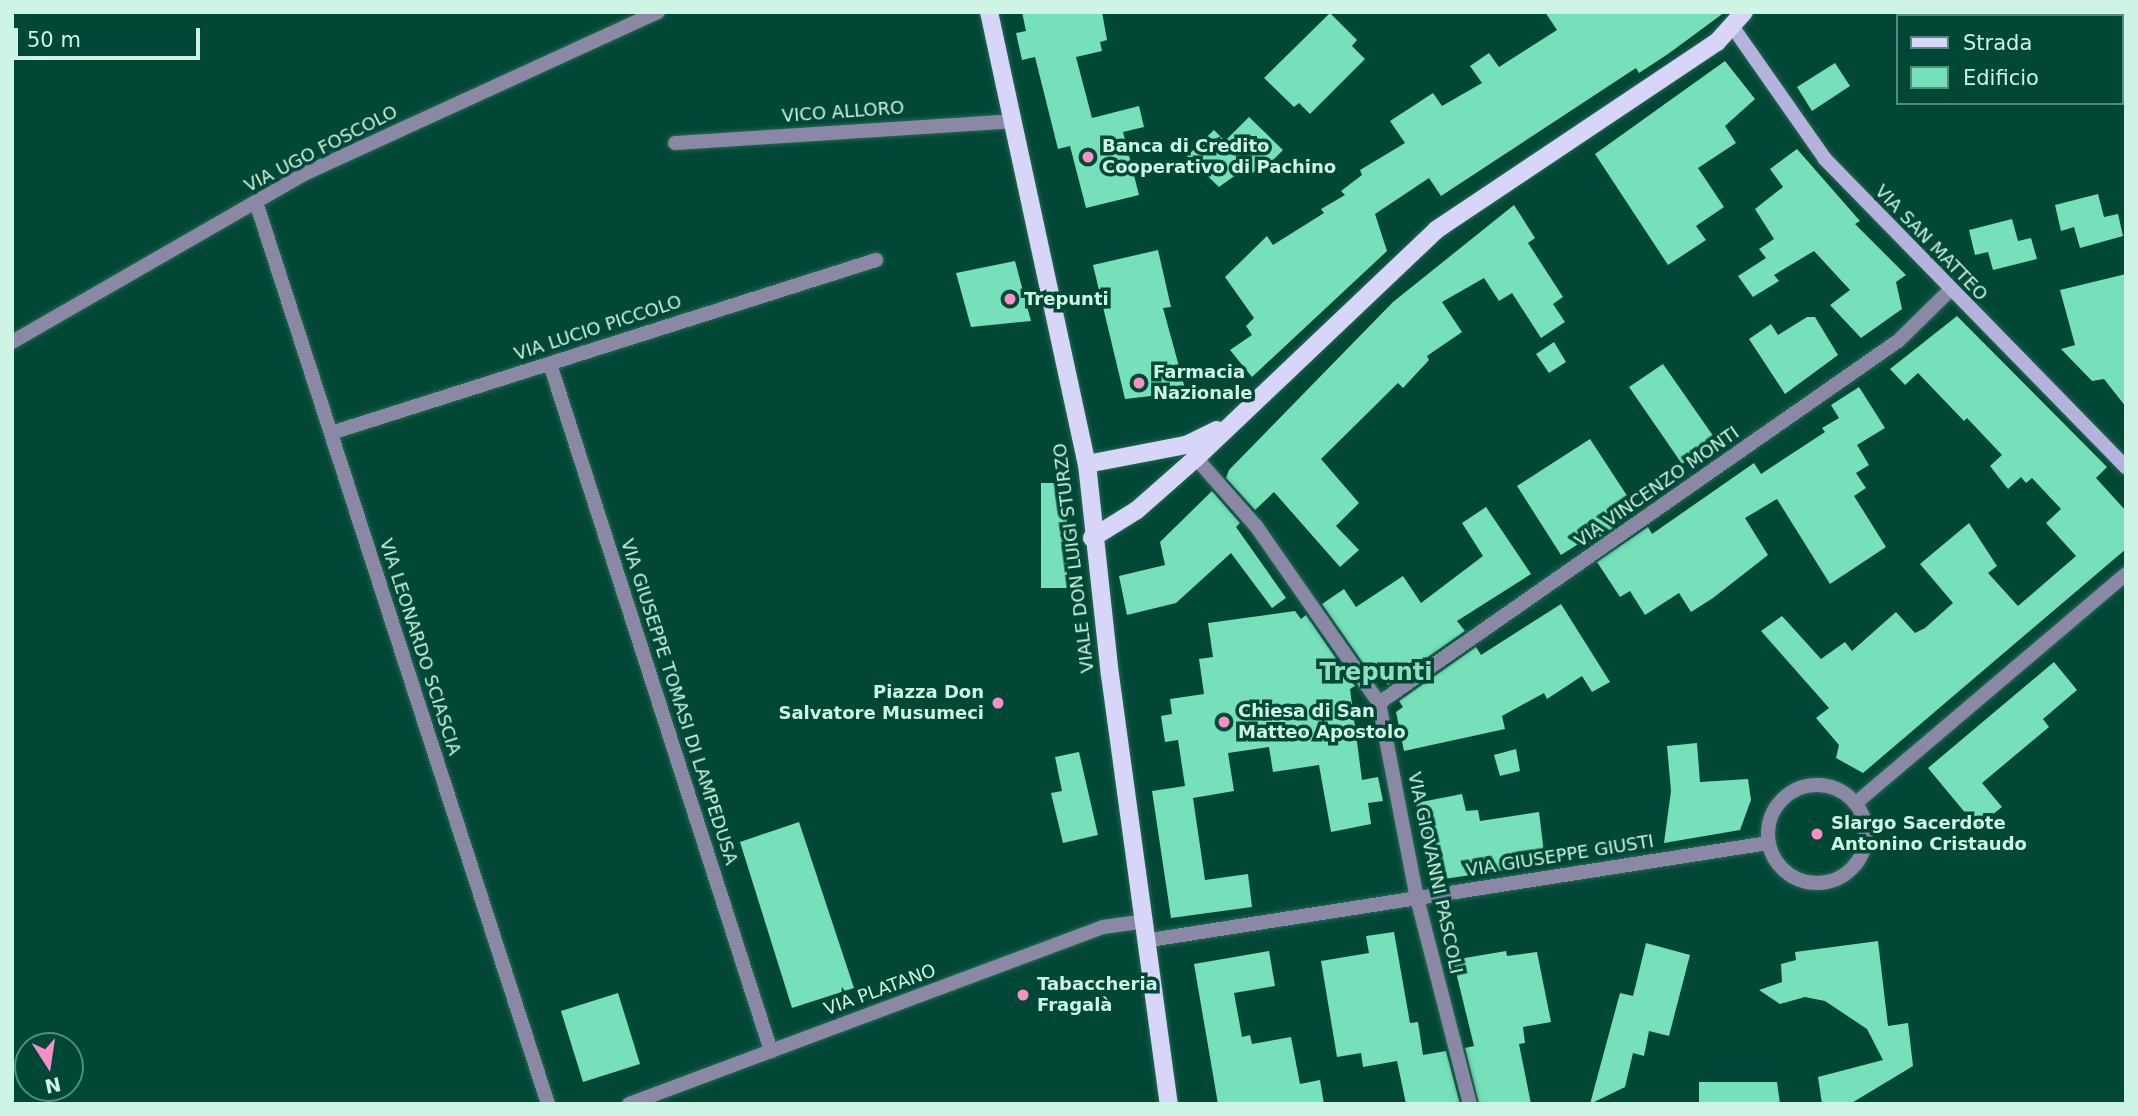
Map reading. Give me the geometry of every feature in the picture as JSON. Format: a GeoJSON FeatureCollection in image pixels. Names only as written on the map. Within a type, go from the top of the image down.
{"type":"FeatureCollection","features":[{"type":"Feature","properties":{"kind":"main road","name":"VIALE DON LUIGI STURZO"},"geometry":{"type":"LineString","coordinates":[[989,12],[1087,464],[1092,538],[1150,940],[1169,1104]]}},
{"type":"Feature","properties":{"kind":"main road"},"geometry":{"type":"LineString","coordinates":[[1092,538],[1137,510],[1196,458],[1436,230],[1717,42],[1744,12]]}},
{"type":"Feature","properties":{"kind":"main road"},"geometry":{"type":"LineString","coordinates":[[1087,464],[1186,445],[1227,426]]}},
{"type":"Feature","properties":{"kind":"street","name":"VIA UGO FOSCOLO"},"geometry":{"type":"LineString","coordinates":[[12,342],[317,169],[658,12]]}},
{"type":"Feature","properties":{"kind":"street","name":"VIA SAN MATTEO"},"geometry":{"type":"LineString","coordinates":[[1732,26],[1825,159],[1949,291],[2126,467]]}},
{"type":"Feature","properties":{"kind":"street","name":"VICO ALLORO"},"geometry":{"type":"LineString","coordinates":[[675,142],[1013,121]]}},
{"type":"Feature","properties":{"kind":"street","name":"VIA LEONARDO SCIASCIA"},"geometry":{"type":"LineString","coordinates":[[256,202],[548,1104]]}},
{"type":"Feature","properties":{"kind":"street","name":"VIA LUCIO PICCOLO"},"geometry":{"type":"LineString","coordinates":[[331,433],[876,260]]}},
{"type":"Feature","properties":{"kind":"street","name":"VIA VINCENZO MONTI"},"geometry":{"type":"LineString","coordinates":[[1379,703],[1898,341],[1949,291]]}},
{"type":"Feature","properties":{"kind":"street","name":"VIA GIUSEPPE TOMASI DI LAMPEDUSA"},"geometry":{"type":"LineString","coordinates":[[550,364],[771,1051]]}},
{"type":"Feature","properties":{"kind":"street","name":"VIA GIOVANNI PASCOLI"},"geometry":{"type":"LineString","coordinates":[[1196,458],[1256,526],[1379,703],[1417,898],[1470,1104]]}},
{"type":"Feature","properties":{"kind":"street"},"geometry":{"type":"LineString","coordinates":[[1856,803],[2126,575]]}},
{"type":"Feature","properties":{"kind":"street"},"geometry":{"type":"LineString","coordinates":[[1822,785],[1856,803],[1867,839],[1858,862],[1838,879],[1812,884],[1789,875],[1768,843],[1776,806],[1796,789],[1822,785]]}},
{"type":"Feature","properties":{"kind":"street","name":"VIA GIUSEPPE GIUSTI"},"geometry":{"type":"LineString","coordinates":[[1150,940],[1768,843]]}},
{"type":"Feature","properties":{"kind":"street","name":"VIA PLATANO"},"geometry":{"type":"LineString","coordinates":[[629,1104],[1103,927],[1146,921]]}},
{"type":"Feature","properties":{"kind":"building"},"geometry":{"type":"Polygon","coordinates":[[[1022,12],[1102,12],[1107,40],[1100,42],[1102,51],[1076,57],[1092,118],[1139,106],[1144,127],[1123,132],[1139,195],[1086,208],[1070,146],[1058,149],[1035,57],[1022,60],[1016,33],[1026,31],[1022,12]]]}},
{"type":"Feature","properties":{"kind":"building"},"geometry":{"type":"Polygon","coordinates":[[[1545,12],[1725,12],[1639,73],[1636,68],[1441,196],[1429,178],[1375,214],[1387,251],[1252,377],[1230,350],[1252,335],[1246,326],[1254,318],[1225,277],[1267,236],[1273,245],[1324,213],[1321,209],[1345,195],[1341,191],[1362,175],[1360,170],[1405,143],[1390,121],[1433,93],[1442,106],[1482,83],[1470,66],[1489,53],[1499,67],[1557,30],[1545,12]]]}},
{"type":"Feature","properties":{"kind":"building"},"geometry":{"type":"Polygon","coordinates":[[[1330,13],[1357,40],[1352,46],[1365,59],[1310,114],[1299,103],[1294,107],[1264,78],[1330,13]]]}},
{"type":"Feature","properties":{"kind":"building"},"geometry":{"type":"Polygon","coordinates":[[[1725,61],[1755,99],[1725,126],[1736,143],[1698,168],[1724,207],[1696,226],[1706,240],[1668,265],[1595,154],[1725,61]]]}},
{"type":"Feature","properties":{"kind":"building"},"geometry":{"type":"Polygon","coordinates":[[[1835,63],[1850,86],[1812,111],[1797,87],[1835,63]]]}},
{"type":"Feature","properties":{"kind":"building"},"geometry":{"type":"Polygon","coordinates":[[[1249,117],[1283,150],[1267,166],[1263,163],[1253,173],[1247,167],[1219,187],[1187,156],[1214,130],[1225,141],[1249,117]]]}},
{"type":"Feature","properties":{"kind":"building"},"geometry":{"type":"Polygon","coordinates":[[[1797,149],[1860,221],[1855,224],[1906,275],[1896,282],[1902,309],[1861,338],[1830,305],[1850,290],[1814,251],[1774,275],[1779,281],[1753,297],[1738,276],[1766,258],[1759,249],[1774,239],[1755,209],[1783,187],[1770,169],[1797,149]]]}},
{"type":"Feature","properties":{"kind":"building"},"geometry":{"type":"Polygon","coordinates":[[[2098,194],[2104,217],[2118,214],[2123,236],[2080,248],[2074,227],[2061,231],[2055,205],[2098,194]]]}},
{"type":"Feature","properties":{"kind":"building"},"geometry":{"type":"Polygon","coordinates":[[[1514,205],[1535,238],[1528,243],[1563,297],[1553,304],[1565,322],[1541,338],[1512,293],[1499,301],[1484,278],[1442,302],[1462,332],[1427,356],[1429,360],[1403,388],[1398,383],[1321,459],[1359,503],[1336,526],[1359,550],[1340,567],[1274,492],[1255,510],[1226,478],[1229,470],[1393,302],[1514,205]]]}},
{"type":"Feature","properties":{"kind":"building"},"geometry":{"type":"Polygon","coordinates":[[[2012,219],[2018,241],[2031,238],[2037,259],[1993,270],[1988,252],[1975,255],[1969,230],[2012,219]]]}},
{"type":"Feature","properties":{"kind":"building"},"geometry":{"type":"Polygon","coordinates":[[[1158,250],[1171,307],[1163,308],[1186,392],[1125,399],[1093,265],[1158,250]]]}},
{"type":"Feature","properties":{"kind":"building"},"geometry":{"type":"Polygon","coordinates":[[[1015,261],[1031,321],[971,327],[956,273],[1015,261]]]}},
{"type":"Feature","properties":{"kind":"building"},"geometry":{"type":"Polygon","coordinates":[[[2126,274],[2126,407],[2104,379],[2092,381],[2061,349],[2075,345],[2060,290],[2126,274]]]}},
{"type":"Feature","properties":{"kind":"building"},"geometry":{"type":"Polygon","coordinates":[[[1957,316],[2107,467],[2096,478],[2126,511],[2126,549],[1863,773],[1836,758],[1839,745],[1816,718],[1829,708],[1761,631],[1782,616],[1821,659],[1845,642],[1852,651],[1896,612],[1915,633],[1925,628],[1953,603],[1920,564],[1969,523],[1997,566],[1988,573],[2018,606],[2076,556],[2046,523],[2061,509],[2032,478],[2026,483],[2021,477],[2008,489],[1990,466],[2002,455],[1967,418],[1964,421],[1918,373],[1905,385],[1890,369],[1957,316]]]}},
{"type":"Feature","properties":{"kind":"building"},"geometry":{"type":"Polygon","coordinates":[[[1807,317],[1815,317],[1838,355],[1785,394],[1749,339],[1771,324],[1778,335],[1807,317]]]}},
{"type":"Feature","properties":{"kind":"building"},"geometry":{"type":"Polygon","coordinates":[[[1554,342],[1566,362],[1549,373],[1536,354],[1554,342]]]}},
{"type":"Feature","properties":{"kind":"building"},"geometry":{"type":"Polygon","coordinates":[[[1663,364],[1716,440],[1682,464],[1629,387],[1663,364]]]}},
{"type":"Feature","properties":{"kind":"building"},"geometry":{"type":"Polygon","coordinates":[[[1859,387],[1885,428],[1857,445],[1869,465],[1856,473],[1866,488],[1854,496],[1886,547],[1830,584],[1777,499],[1745,518],[1768,555],[1691,612],[1679,593],[1645,615],[1630,591],[1620,597],[1597,562],[1648,527],[1652,534],[1754,463],[1761,474],[1825,432],[1822,428],[1839,418],[1831,405],[1859,387]]]}},
{"type":"Feature","properties":{"kind":"building"},"geometry":{"type":"Polygon","coordinates":[[[1590,439],[1637,511],[1587,546],[1583,541],[1561,555],[1517,486],[1590,439]]]}},
{"type":"Feature","properties":{"kind":"building"},"geometry":{"type":"Polygon","coordinates":[[[1041,483],[1067,483],[1067,588],[1041,588],[1041,483]]]}},
{"type":"Feature","properties":{"kind":"building"},"geometry":{"type":"Polygon","coordinates":[[[1212,491],[1240,523],[1236,527],[1286,598],[1272,608],[1231,553],[1176,603],[1127,615],[1119,576],[1165,565],[1160,542],[1212,491]]]}},
{"type":"Feature","properties":{"kind":"building"},"geometry":{"type":"Polygon","coordinates":[[[1486,507],[1531,574],[1457,621],[1465,631],[1388,685],[1380,672],[1372,676],[1322,604],[1344,589],[1356,607],[1403,576],[1421,603],[1483,556],[1462,523],[1486,507]]]}},
{"type":"Feature","properties":{"kind":"building"},"geometry":{"type":"Polygon","coordinates":[[[1561,604],[1610,682],[1592,692],[1582,676],[1547,699],[1544,693],[1502,716],[1505,729],[1404,751],[1396,712],[1403,707],[1399,701],[1476,647],[1481,655],[1561,604]]]}},
{"type":"Feature","properties":{"kind":"building"},"geometry":{"type":"Polygon","coordinates":[[[1295,611],[1301,619],[1306,615],[1355,686],[1350,689],[1362,780],[1378,777],[1383,801],[1368,803],[1371,824],[1331,832],[1319,765],[1273,772],[1269,747],[1228,753],[1234,791],[1193,798],[1205,880],[1248,874],[1252,907],[1171,918],[1152,791],[1185,786],[1178,740],[1165,742],[1161,716],[1172,714],[1170,699],[1204,694],[1199,659],[1213,657],[1208,623],[1295,611]]]}},
{"type":"Feature","properties":{"kind":"building"},"geometry":{"type":"Polygon","coordinates":[[[2054,662],[2077,690],[2043,719],[2049,727],[1982,783],[2002,807],[1977,827],[1928,768],[2054,662]]]}},
{"type":"Feature","properties":{"kind":"building"},"geometry":{"type":"Polygon","coordinates":[[[1697,743],[1700,782],[1748,779],[1751,800],[1740,830],[1664,843],[1671,791],[1667,746],[1697,743]]]}},
{"type":"Feature","properties":{"kind":"building"},"geometry":{"type":"Polygon","coordinates":[[[1516,749],[1520,771],[1500,776],[1494,755],[1516,749]]]}},
{"type":"Feature","properties":{"kind":"building"},"geometry":{"type":"Polygon","coordinates":[[[1079,752],[1098,835],[1063,843],[1051,793],[1062,791],[1055,757],[1079,752]]]}},
{"type":"Feature","properties":{"kind":"building"},"geometry":{"type":"Polygon","coordinates":[[[1462,794],[1466,811],[1478,810],[1480,821],[1539,812],[1544,853],[1531,855],[1533,866],[1430,881],[1416,803],[1462,794]]]}},
{"type":"Feature","properties":{"kind":"building"},"geometry":{"type":"Polygon","coordinates":[[[799,822],[854,988],[792,1008],[740,842],[799,822]]]}},
{"type":"Feature","properties":{"kind":"building"},"geometry":{"type":"Polygon","coordinates":[[[1394,932],[1410,1023],[1418,1022],[1423,1055],[1446,1051],[1460,1104],[1406,1104],[1397,1061],[1363,1067],[1361,1053],[1337,1057],[1321,961],[1369,953],[1366,936],[1394,932]]]}},
{"type":"Feature","properties":{"kind":"building"},"geometry":{"type":"Polygon","coordinates":[[[1878,941],[1888,1026],[1908,1023],[1913,1066],[1850,1104],[1822,1104],[1818,1077],[1883,1060],[1867,1029],[1825,1001],[1805,997],[1780,1004],[1759,990],[1782,982],[1781,964],[1796,960],[1795,952],[1878,941]]]}},
{"type":"Feature","properties":{"kind":"building"},"geometry":{"type":"Polygon","coordinates":[[[1646,943],[1690,955],[1669,1036],[1649,1031],[1644,1056],[1633,1053],[1625,1087],[1590,1104],[1620,993],[1633,996],[1646,943]]]}},
{"type":"Feature","properties":{"kind":"building"},"geometry":{"type":"Polygon","coordinates":[[[1269,951],[1275,986],[1234,993],[1242,1037],[1250,1035],[1252,1044],[1291,1037],[1300,1084],[1320,1080],[1324,1104],[1218,1104],[1194,964],[1269,951]]]}},
{"type":"Feature","properties":{"kind":"building"},"geometry":{"type":"Polygon","coordinates":[[[1506,951],[1507,956],[1537,952],[1551,1022],[1523,1027],[1525,1043],[1519,1044],[1531,1104],[1479,1104],[1465,1048],[1474,1046],[1453,960],[1506,951]]]}},
{"type":"Feature","properties":{"kind":"building"},"geometry":{"type":"Polygon","coordinates":[[[618,993],[640,1064],[583,1082],[561,1011],[618,993]]]}},
{"type":"Feature","properties":{"kind":"building"},"geometry":{"type":"Polygon","coordinates":[[[1699,1082],[1777,1082],[1780,1104],[1699,1102],[1699,1082]]]}},
{"type":"Feature","properties":{"kind":"place","name":"Banca di Credito Cooperativo di Pachino"},"geometry":{"type":"Point","coordinates":[1088,157]}},
{"type":"Feature","properties":{"kind":"place","name":"Trepunti"},"geometry":{"type":"Point","coordinates":[1010,299]}},
{"type":"Feature","properties":{"kind":"place","name":"Farmacia Nazionale"},"geometry":{"type":"Point","coordinates":[1139,383]}},
{"type":"Feature","properties":{"kind":"place","name":"Piazza Don Salvatore Musumeci"},"geometry":{"type":"Point","coordinates":[998,703]}},
{"type":"Feature","properties":{"kind":"place","name":"Chiesa di San Matteo Apostolo"},"geometry":{"type":"Point","coordinates":[1224,722]}},
{"type":"Feature","properties":{"kind":"place","name":"Slargo Sacerdote Antonino Cristaudo"},"geometry":{"type":"Point","coordinates":[1817,834]}},
{"type":"Feature","properties":{"kind":"place","name":"Tabaccheria Fragalà"},"geometry":{"type":"Point","coordinates":[1023,995]}},
{"type":"Feature","properties":{"kind":"district","name":"Trepunti"},"geometry":{"type":"Point","coordinates":[1376,673]}}]}
